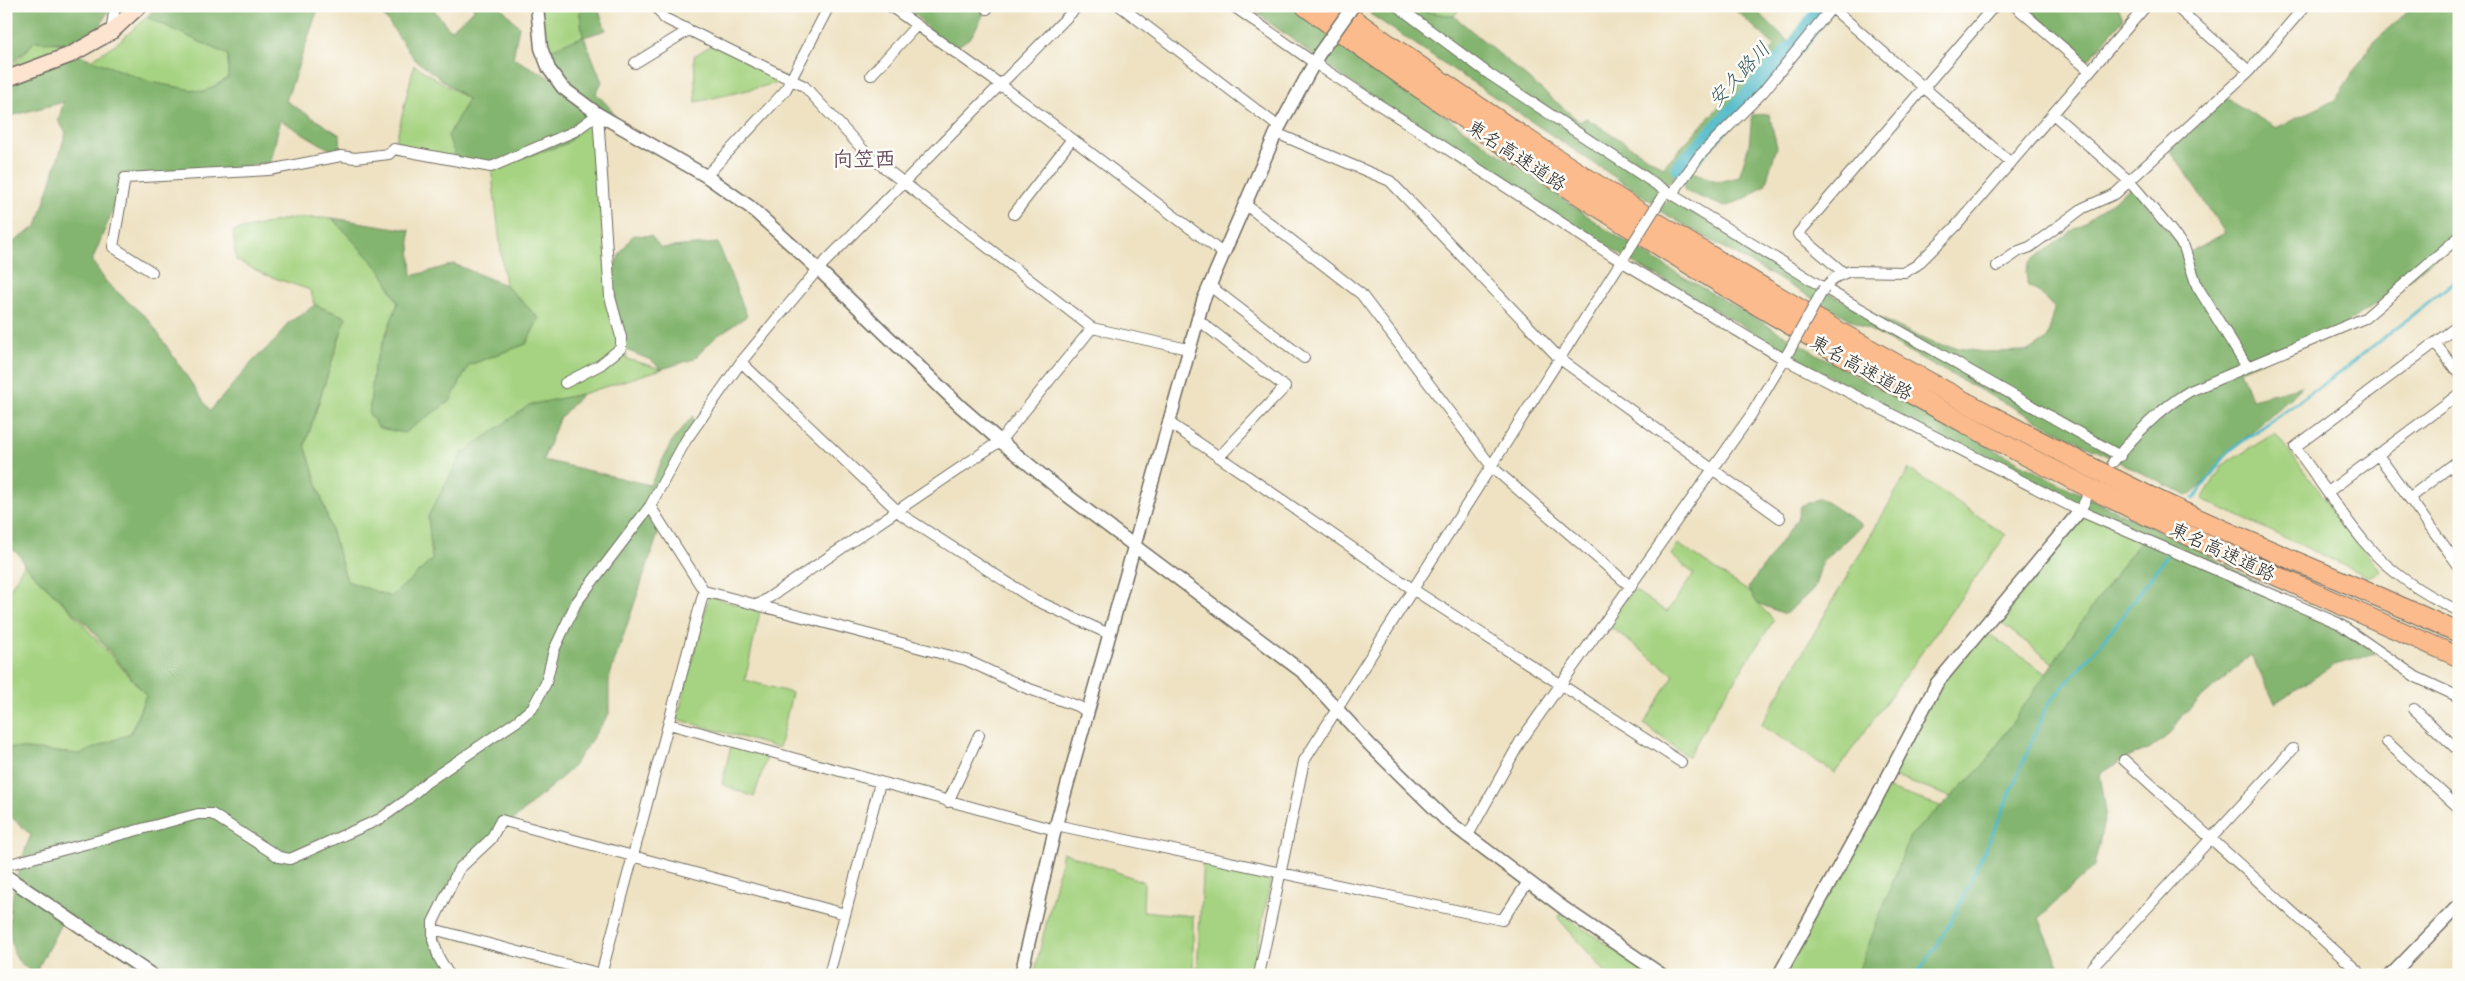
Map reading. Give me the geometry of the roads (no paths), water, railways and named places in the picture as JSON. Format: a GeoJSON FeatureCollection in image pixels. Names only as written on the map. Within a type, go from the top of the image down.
{"type":"FeatureCollection","features":[{"type":"Feature","properties":{"kind":"highway","name":"東名高速道路"},"geometry":{"type":"LineString","coordinates":[[1305,6],[1407,81],[1545,174],[1752,304],[1822,345],[1996,440],[2136,511],[2459,657]]}},
{"type":"Feature","properties":{"kind":"highway","name":"東名高速道路"},"geometry":{"type":"LineString","coordinates":[[1334,6],[1418,66],[1555,158],[1763,289],[1839,332],[2004,423],[2145,494],[2215,527],[2459,633]]}},
{"type":"Feature","properties":{"kind":"main road"},"geometry":{"type":"LineString","coordinates":[[6,79],[70,56],[111,32],[139,6]]}},
{"type":"Feature","properties":{"kind":"street"},"geometry":{"type":"LineString","coordinates":[[111,32],[115,6]]}},
{"type":"Feature","properties":{"kind":"street"},"geometry":{"type":"LineString","coordinates":[[537,6],[541,48],[554,77],[563,88],[598,114],[706,176],[750,208],[818,270],[960,406],[1000,441],[1064,493],[1304,673],[1369,744],[1445,819],[1467,838],[1662,975]]}},
{"type":"Feature","properties":{"kind":"street"},"geometry":{"type":"LineString","coordinates":[[656,6],[664,18],[804,86],[868,155],[1092,328],[1188,349]]}},
{"type":"Feature","properties":{"kind":"street"},"geometry":{"type":"LineString","coordinates":[[706,176],[785,91],[829,6]]}},
{"type":"Feature","properties":{"kind":"street"},"geometry":{"type":"LineString","coordinates":[[890,6],[1001,85],[1224,254]]}},
{"type":"Feature","properties":{"kind":"street"},"geometry":{"type":"LineString","coordinates":[[6,865],[198,814],[212,814],[279,857],[290,858],[380,819],[427,782],[517,720],[533,707],[546,683],[554,650],[576,603],[650,506],[686,440],[742,362],[818,270],[1078,6]]}},
{"type":"Feature","properties":{"kind":"street"},"geometry":{"type":"LineString","coordinates":[[1120,6],[1278,130],[1390,181],[1560,359],[1780,518]]}},
{"type":"Feature","properties":{"kind":"street"},"geometry":{"type":"LineString","coordinates":[[1233,6],[1316,58],[1623,259],[1786,356],[2080,511],[2338,623],[2416,677],[2459,697]]}},
{"type":"Feature","properties":{"kind":"street"},"geometry":{"type":"LineString","coordinates":[[1020,975],[1056,827],[1197,319],[1278,130],[1316,58],[1353,6]]}},
{"type":"Feature","properties":{"kind":"street"},"geometry":{"type":"LineString","coordinates":[[1397,6],[1489,74],[1667,194],[2116,459],[2152,418],[2170,403],[2190,391],[2365,318],[2459,237]]}},
{"type":"Feature","properties":{"kind":"street"},"geometry":{"type":"LineString","coordinates":[[1844,273],[1798,234],[1994,6]]}},
{"type":"Feature","properties":{"kind":"street"},"geometry":{"type":"LineString","coordinates":[[2015,6],[2090,71]]}},
{"type":"Feature","properties":{"kind":"street"},"geometry":{"type":"LineString","coordinates":[[1467,838],[1520,742],[1751,416],[1824,288],[1836,276],[1850,271],[1905,272],[1936,248],[2146,6]]}},
{"type":"Feature","properties":{"kind":"street"},"geometry":{"type":"LineString","coordinates":[[2175,6],[2249,71]]}},
{"type":"Feature","properties":{"kind":"street"},"geometry":{"type":"LineString","coordinates":[[1997,266],[2018,251],[2030,247],[2082,208],[2115,194],[2249,71],[2305,6]]}},
{"type":"Feature","properties":{"kind":"street"},"geometry":{"type":"LineString","coordinates":[[1258,975],[1304,761],[1623,259],[1667,194],[1700,155],[1763,92],[1832,7],[2011,163]]}},
{"type":"Feature","properties":{"kind":"street"},"geometry":{"type":"LineString","coordinates":[[871,75],[917,26]]}},
{"type":"Feature","properties":{"kind":"street"},"geometry":{"type":"LineString","coordinates":[[635,63],[689,30]]}},
{"type":"Feature","properties":{"kind":"street"},"geometry":{"type":"LineString","coordinates":[[152,272],[113,247],[126,178],[268,170],[341,156],[355,158],[388,154],[394,149],[492,167],[575,131],[598,114]]}},
{"type":"Feature","properties":{"kind":"street"},"geometry":{"type":"LineString","coordinates":[[564,382],[600,365],[621,348],[621,337],[610,297],[598,114]]}},
{"type":"Feature","properties":{"kind":"street"},"geometry":{"type":"LineString","coordinates":[[2053,114],[2129,181],[2184,247],[2197,286],[2247,367]]}},
{"type":"Feature","properties":{"kind":"street"},"geometry":{"type":"LineString","coordinates":[[1014,214],[1072,139]]}},
{"type":"Feature","properties":{"kind":"street"},"geometry":{"type":"LineString","coordinates":[[1246,205],[1361,294],[1492,467],[1630,587]]}},
{"type":"Feature","properties":{"kind":"street"},"geometry":{"type":"LineString","coordinates":[[1210,286],[1304,358]]}},
{"type":"Feature","properties":{"kind":"street"},"geometry":{"type":"LineString","coordinates":[[1197,319],[1285,387],[1219,457]]}},
{"type":"Feature","properties":{"kind":"street"},"geometry":{"type":"LineString","coordinates":[[2459,325],[2295,447],[2366,544],[2382,560],[2432,598],[2459,611]]}},
{"type":"Feature","properties":{"kind":"street"},"geometry":{"type":"LineString","coordinates":[[758,605],[1000,441],[1092,328]]}},
{"type":"Feature","properties":{"kind":"street"},"geometry":{"type":"LineString","coordinates":[[2435,343],[2459,374]]}},
{"type":"Feature","properties":{"kind":"street"},"geometry":{"type":"LineString","coordinates":[[742,362],[897,510],[1033,599],[1109,634]]}},
{"type":"Feature","properties":{"kind":"street"},"geometry":{"type":"LineString","coordinates":[[2328,492],[2459,394]]}},
{"type":"Feature","properties":{"kind":"street"},"geometry":{"type":"LineString","coordinates":[[1168,422],[1414,590],[1562,683],[1681,762]]}},
{"type":"Feature","properties":{"kind":"street"},"geometry":{"type":"LineString","coordinates":[[2378,455],[2459,566]]}},
{"type":"Feature","properties":{"kind":"street"},"geometry":{"type":"LineString","coordinates":[[2409,498],[2457,464]]}},
{"type":"Feature","properties":{"kind":"street"},"geometry":{"type":"LineString","coordinates":[[1779,975],[1874,805],[1937,683],[2080,511],[2086,499]]}},
{"type":"Feature","properties":{"kind":"street"},"geometry":{"type":"LineString","coordinates":[[650,506],[704,591],[966,660],[1024,687],[1080,706],[1087,713]]}},
{"type":"Feature","properties":{"kind":"street"},"geometry":{"type":"LineString","coordinates":[[433,929],[603,974],[704,591]]}},
{"type":"Feature","properties":{"kind":"street"},"geometry":{"type":"LineString","coordinates":[[2414,710],[2459,751]]}},
{"type":"Feature","properties":{"kind":"street"},"geometry":{"type":"LineString","coordinates":[[669,724],[948,802],[1056,827],[1280,872],[1502,920],[1528,882]]}},
{"type":"Feature","properties":{"kind":"street"},"geometry":{"type":"LineString","coordinates":[[948,802],[979,734]]}},
{"type":"Feature","properties":{"kind":"street"},"geometry":{"type":"LineString","coordinates":[[2387,742],[2459,808]]}},
{"type":"Feature","properties":{"kind":"street"},"geometry":{"type":"LineString","coordinates":[[2098,975],[2091,969],[2293,749]]}},
{"type":"Feature","properties":{"kind":"street"},"geometry":{"type":"LineString","coordinates":[[2124,760],[2362,975]]}},
{"type":"Feature","properties":{"kind":"street"},"geometry":{"type":"LineString","coordinates":[[829,975],[880,784]]}},
{"type":"Feature","properties":{"kind":"street"},"geometry":{"type":"LineString","coordinates":[[450,975],[439,958],[434,940],[433,922],[459,869],[491,839],[501,820],[845,914]]}},
{"type":"Feature","properties":{"kind":"street"},"geometry":{"type":"LineString","coordinates":[[6,876],[152,975]]}},
{"type":"Feature","properties":{"kind":"street"},"geometry":{"type":"LineString","coordinates":[[2391,975],[2459,905]]}},
{"type":"Feature","properties":{"kind":"waterway","name":"安久路川"},"geometry":{"type":"LineString","coordinates":[[1681,168],[1797,45],[1825,6]]}},
{"type":"Feature","properties":{"kind":"waterway"},"geometry":{"type":"LineString","coordinates":[[2193,499],[2229,451],[2340,372],[2459,278]]}},
{"type":"Feature","properties":{"kind":"waterway"},"geometry":{"type":"LineString","coordinates":[[1916,975],[1935,949],[1957,910],[2000,817],[2047,705],[2105,639],[2167,556]]}},
{"type":"Feature","properties":{"kind":"district","name":"向笠西"},"geometry":{"type":"Point","coordinates":[864,159]}}]}
